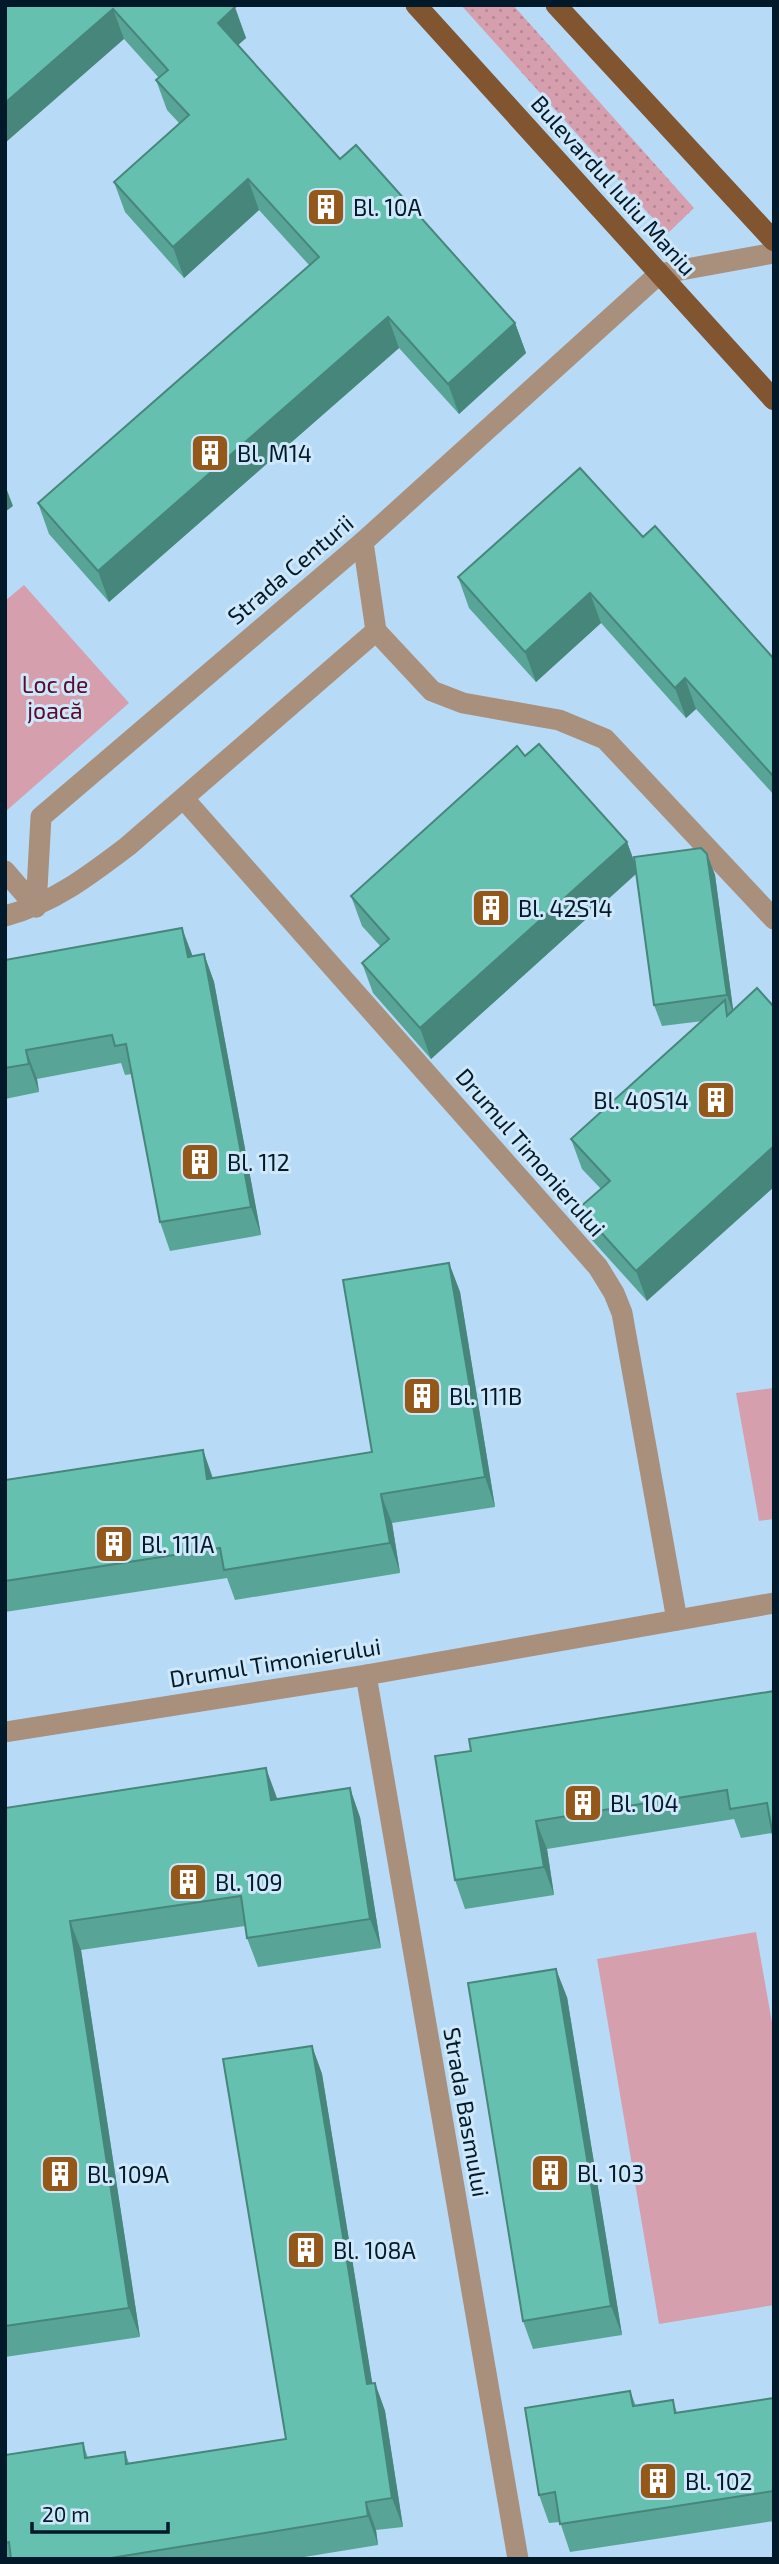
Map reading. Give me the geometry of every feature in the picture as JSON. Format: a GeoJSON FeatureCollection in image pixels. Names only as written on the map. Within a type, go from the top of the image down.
{"type":"FeatureCollection","features":[{"type":"Feature","properties":{"kind":"main road","name":"Bulevardul Iuliu Maniu"},"geometry":{"type":"LineString","coordinates":[[416,5],[774,400]]}},
{"type":"Feature","properties":{"kind":"main road"},"geometry":{"type":"LineString","coordinates":[[556,5],[774,241]]}},
{"type":"Feature","properties":{"kind":"street"},"geometry":{"type":"LineString","coordinates":[[659,274],[774,253]]}},
{"type":"Feature","properties":{"kind":"street","name":"Strada Centurii"},"geometry":{"type":"LineString","coordinates":[[36,907],[41,817],[363,542],[659,274]]}},
{"type":"Feature","properties":{"kind":"street"},"geometry":{"type":"LineString","coordinates":[[363,542],[376,631],[432,691],[463,703],[559,720],[605,739],[774,919]]}},
{"type":"Feature","properties":{"kind":"street"},"geometry":{"type":"LineString","coordinates":[[5,916],[36,907],[89,876],[184,799],[376,631]]}},
{"type":"Feature","properties":{"kind":"street","name":"Drumul Timonierului"},"geometry":{"type":"LineString","coordinates":[[184,799],[598,1267],[614,1293],[622,1313],[677,1620]]}},
{"type":"Feature","properties":{"kind":"street"},"geometry":{"type":"LineString","coordinates":[[5,871],[36,907]]}},
{"type":"Feature","properties":{"kind":"street","name":"Drumul Timonierului"},"geometry":{"type":"LineString","coordinates":[[5,1732],[366,1675],[774,1603]]}},
{"type":"Feature","properties":{"kind":"street","name":"Strada Basmului"},"geometry":{"type":"LineString","coordinates":[[366,1675],[517,2559]]}},
{"type":"Feature","properties":{"kind":"green space"},"geometry":{"type":"Polygon","coordinates":[[[461,5],[513,5],[694,208],[667,234],[461,5]]]}},
{"type":"Feature","properties":{"kind":"green space","name":"Loc de joacă"},"geometry":{"type":"Polygon","coordinates":[[[24,585],[129,703],[5,812],[5,601],[24,585]]]}},
{"type":"Feature","properties":{"kind":"green space"},"geometry":{"type":"Polygon","coordinates":[[[774,1388],[774,1519],[759,1521],[736,1393],[774,1388]]]}},
{"type":"Feature","properties":{"kind":"green space"},"geometry":{"type":"Polygon","coordinates":[[[756,1932],[774,2034],[774,2305],[659,2324],[597,1959],[756,1932]]]}},
{"type":"Feature","properties":{"kind":"building"},"geometry":{"type":"Polygon","coordinates":[[[5,5],[233,5],[235,7],[218,23],[340,159],[356,145],[515,323],[448,384],[388,317],[98,571],[38,503],[319,257],[248,179],[173,247],[114,182],[189,115],[156,80],[168,70],[113,9],[5,103],[5,5]]]}},
{"type":"Feature","properties":{"kind":"building"},"geometry":{"type":"Polygon","coordinates":[[[580,468],[643,537],[655,526],[774,659],[774,777],[685,678],[675,688],[590,593],[525,652],[458,577],[580,468]]]}},
{"type":"Feature","properties":{"kind":"building","name":"Bl. 42S14"},"geometry":{"type":"Polygon","coordinates":[[[539,744],[627,842],[420,1028],[362,963],[389,939],[351,896],[517,746],[525,756],[539,744]]]}},
{"type":"Feature","properties":{"kind":"building"},"geometry":{"type":"Polygon","coordinates":[[[701,848],[707,854],[727,995],[654,1005],[634,857],[701,848]]]}},
{"type":"Feature","properties":{"kind":"building","name":"Bl. 112"},"geometry":{"type":"Polygon","coordinates":[[[182,928],[188,957],[204,954],[251,1207],[160,1222],[126,1044],[115,1046],[112,1035],[26,1050],[29,1064],[5,1068],[5,960],[182,928]]]}},
{"type":"Feature","properties":{"kind":"building","name":"Bl. 40S14"},"geometry":{"type":"Polygon","coordinates":[[[757,988],[774,1007],[774,1146],[636,1271],[579,1208],[610,1181],[571,1139],[725,1000],[727,1016],[757,988]]]}},
{"type":"Feature","properties":{"kind":"building"},"geometry":{"type":"Polygon","coordinates":[[[449,1263],[485,1477],[381,1494],[390,1543],[224,1570],[220,1548],[5,1581],[5,1480],[203,1450],[207,1479],[372,1452],[343,1280],[449,1263]]]}},
{"type":"Feature","properties":{"kind":"building"},"geometry":{"type":"Polygon","coordinates":[[[774,1691],[774,1841],[767,1803],[730,1809],[727,1790],[536,1821],[544,1867],[455,1880],[435,1756],[471,1751],[469,1739],[774,1691]]]}},
{"type":"Feature","properties":{"kind":"building"},"geometry":{"type":"Polygon","coordinates":[[[266,1768],[271,1800],[350,1788],[370,1919],[247,1938],[241,1896],[70,1921],[129,2308],[5,2326],[5,1808],[266,1768]]]}},
{"type":"Feature","properties":{"kind":"building","name":"Bl. 103"},"geometry":{"type":"Polygon","coordinates":[[[556,1969],[611,2306],[523,2321],[468,1983],[556,1969]]]}},
{"type":"Feature","properties":{"kind":"building"},"geometry":{"type":"Polygon","coordinates":[[[312,2046],[367,2384],[375,2383],[392,2498],[366,2502],[368,2516],[105,2559],[11,2559],[9,2542],[5,2543],[5,2455],[83,2443],[85,2458],[125,2452],[126,2464],[286,2439],[223,2059],[312,2046]]]}},
{"type":"Feature","properties":{"kind":"building","name":"Bl. 102"},"geometry":{"type":"Polygon","coordinates":[[[630,2391],[633,2406],[673,2400],[675,2413],[774,2398],[774,2491],[560,2524],[555,2492],[539,2495],[525,2408],[630,2391]]]}},
{"type":"Feature","properties":{"kind":"place","name":"Bl. 10A"},"geometry":{"type":"Point","coordinates":[326,207]}},
{"type":"Feature","properties":{"kind":"place","name":"Bl. M14"},"geometry":{"type":"Point","coordinates":[210,453]}},
{"type":"Feature","properties":{"kind":"place","name":"Bl. 42S14"},"geometry":{"type":"Point","coordinates":[491,908]}},
{"type":"Feature","properties":{"kind":"place","name":"Bl. 40S14"},"geometry":{"type":"Point","coordinates":[716,1100]}},
{"type":"Feature","properties":{"kind":"place","name":"Bl. 112"},"geometry":{"type":"Point","coordinates":[200,1162]}},
{"type":"Feature","properties":{"kind":"place","name":"Bl. 111B"},"geometry":{"type":"Point","coordinates":[422,1396]}},
{"type":"Feature","properties":{"kind":"place","name":"Bl. 111A"},"geometry":{"type":"Point","coordinates":[114,1544]}},
{"type":"Feature","properties":{"kind":"place","name":"Bl. 104"},"geometry":{"type":"Point","coordinates":[583,1803]}},
{"type":"Feature","properties":{"kind":"place","name":"Bl. 109"},"geometry":{"type":"Point","coordinates":[188,1882]}},
{"type":"Feature","properties":{"kind":"place","name":"Bl. 103"},"geometry":{"type":"Point","coordinates":[550,2173]}},
{"type":"Feature","properties":{"kind":"place","name":"Bl. 109A"},"geometry":{"type":"Point","coordinates":[60,2174]}},
{"type":"Feature","properties":{"kind":"place","name":"Bl. 108A"},"geometry":{"type":"Point","coordinates":[306,2250]}},
{"type":"Feature","properties":{"kind":"place","name":"Bl. 102"},"geometry":{"type":"Point","coordinates":[658,2481]}}]}
